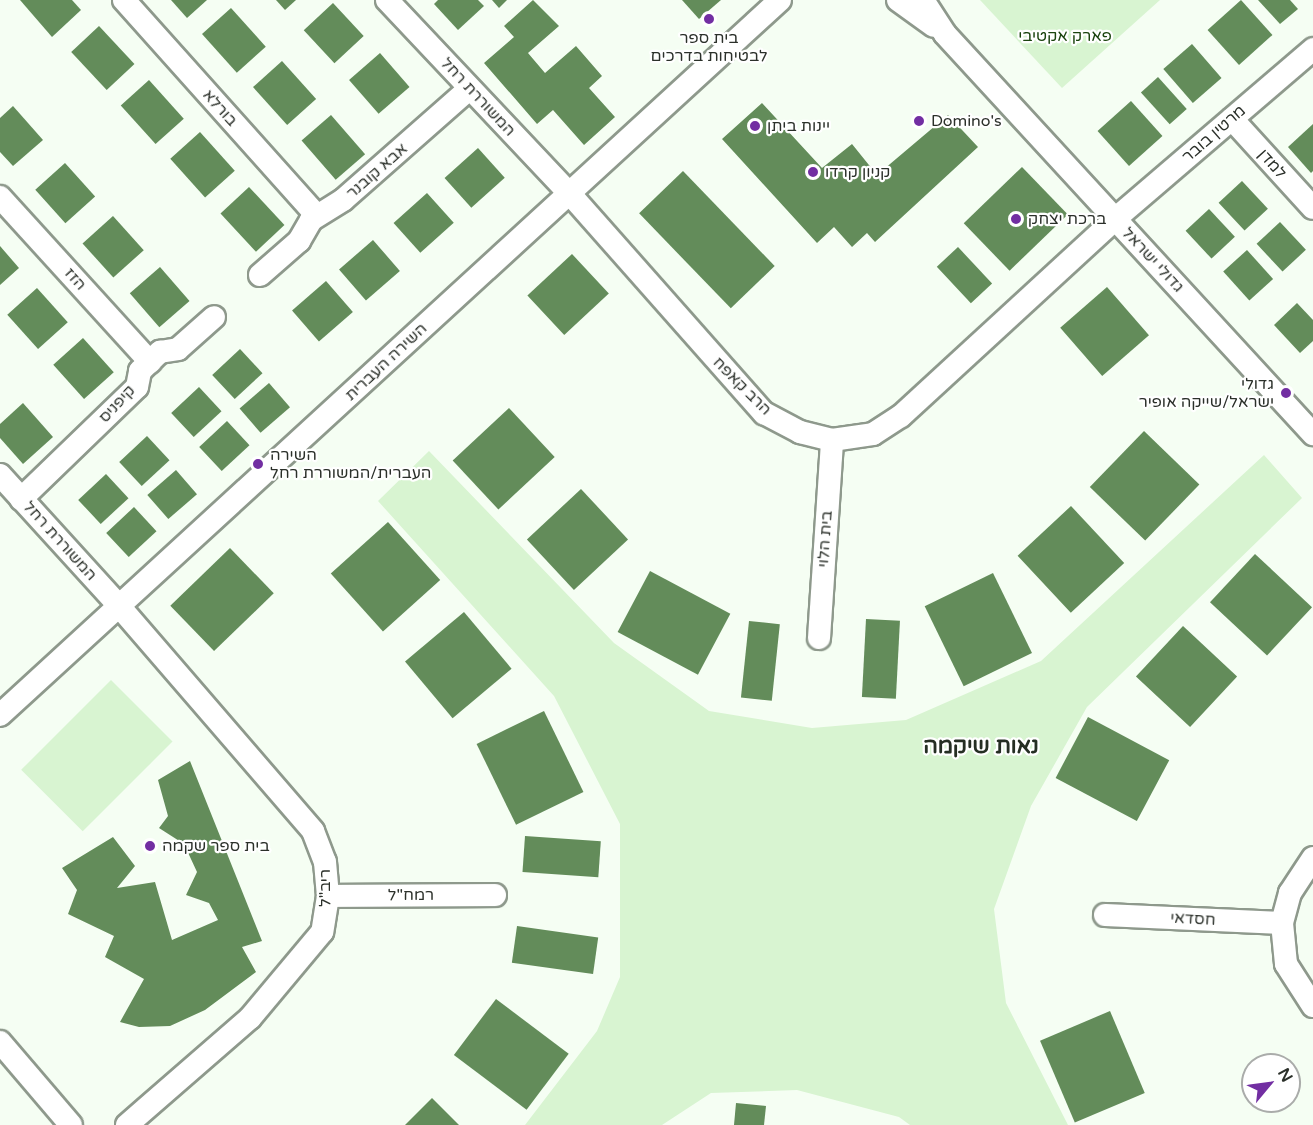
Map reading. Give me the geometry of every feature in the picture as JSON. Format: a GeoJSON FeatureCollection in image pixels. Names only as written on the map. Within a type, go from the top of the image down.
{"type":"FeatureCollection","features":[{"type":"Feature","properties":{"kind":"street","name":"בורלא"},"geometry":{"type":"LineString","coordinates":[[124,0],[316,215]]}},
{"type":"Feature","properties":{"kind":"street","name":"המשוררת רחל"},"geometry":{"type":"LineString","coordinates":[[387,0],[570,194]]}},
{"type":"Feature","properties":{"kind":"street","name":"גדולי ישראל"},"geometry":{"type":"LineString","coordinates":[[897,0],[945,34]]}},
{"type":"Feature","properties":{"kind":"street","name":"גדולי ישראל"},"geometry":{"type":"LineString","coordinates":[[923,0],[945,34],[1313,434]]}},
{"type":"Feature","properties":{"kind":"street","name":"השירה העברית"},"geometry":{"type":"LineString","coordinates":[[0,715],[779,3]]}},
{"type":"Feature","properties":{"kind":"street","name":"מרטין בובר"},"geometry":{"type":"LineString","coordinates":[[1115,219],[1313,49]]}},
{"type":"Feature","properties":{"kind":"street","name":"אבא קובנר"},"geometry":{"type":"LineString","coordinates":[[260,275],[298,242],[316,215],[343,200],[469,89]]}},
{"type":"Feature","properties":{"kind":"street","name":"למדן"},"geometry":{"type":"LineString","coordinates":[[1232,119],[1313,208]]}},
{"type":"Feature","properties":{"kind":"street","name":"הרב קאפח"},"geometry":{"type":"LineString","coordinates":[[570,194],[764,413],[800,432],[832,440],[873,434],[901,416],[1115,219]]}},
{"type":"Feature","properties":{"kind":"street","name":"הזז"},"geometry":{"type":"LineString","coordinates":[[0,197],[150,362]]}},
{"type":"Feature","properties":{"kind":"street"},"geometry":{"type":"LineString","coordinates":[[150,362],[160,352],[178,349],[214,317]]}},
{"type":"Feature","properties":{"kind":"street","name":"קיפניס"},"geometry":{"type":"LineString","coordinates":[[21,499],[137,387],[140,371],[150,362]]}},
{"type":"Feature","properties":{"kind":"street","name":"בית הלוי"},"geometry":{"type":"LineString","coordinates":[[819,638],[832,440]]}},
{"type":"Feature","properties":{"kind":"street","name":"המשוררת רחל"},"geometry":{"type":"LineString","coordinates":[[0,475],[119,606]]}},
{"type":"Feature","properties":{"kind":"street","name":"ריב\"ל"},"geometry":{"type":"LineString","coordinates":[[119,606],[313,831],[325,862],[328,896],[322,932],[250,1017],[127,1125]]}},
{"type":"Feature","properties":{"kind":"street"},"geometry":{"type":"LineString","coordinates":[[1313,858],[1290,892],[1282,923],[1286,964],[1313,1006]]}},
{"type":"Feature","properties":{"kind":"street","name":"רמח\"ל"},"geometry":{"type":"LineString","coordinates":[[328,896],[495,895]]}},
{"type":"Feature","properties":{"kind":"street","name":"חסדאי"},"geometry":{"type":"LineString","coordinates":[[1105,915],[1282,923]]}},
{"type":"Feature","properties":{"kind":"street"},"geometry":{"type":"LineString","coordinates":[[0,1042],[71,1125]]}},
{"type":"Feature","properties":{"kind":"green space","name":"פארק אקטיבי"},"geometry":{"type":"Polygon","coordinates":[[[980,0],[1160,0],[1062,88],[980,0]]]}},
{"type":"Feature","properties":{"kind":"green space"},"geometry":{"type":"Polygon","coordinates":[[[429,451],[614,643],[709,711],[812,728],[906,720],[1041,661],[1264,455],[1302,498],[1087,707],[1031,806],[994,909],[1006,1003],[1068,1125],[910,1125],[899,1117],[797,1090],[711,1093],[662,1125],[525,1125],[597,1031],[620,977],[620,824],[554,696],[378,501],[429,451]]]}},
{"type":"Feature","properties":{"kind":"green space"},"geometry":{"type":"Polygon","coordinates":[[[111,680],[173,742],[83,831],[21,770],[111,680]]]}},
{"type":"Feature","properties":{"kind":"building"},"geometry":{"type":"Polygon","coordinates":[[[20,0],[72,0],[81,10],[52,37],[20,0]]]}},
{"type":"Feature","properties":{"kind":"building"},"geometry":{"type":"Polygon","coordinates":[[[171,0],[207,0],[187,18],[171,0]]]}},
{"type":"Feature","properties":{"kind":"building"},"geometry":{"type":"Polygon","coordinates":[[[276,0],[296,0],[285,10],[276,0]]]}},
{"type":"Feature","properties":{"kind":"building"},"geometry":{"type":"Polygon","coordinates":[[[438,0],[478,0],[484,6],[458,30],[434,4],[438,0]]]}},
{"type":"Feature","properties":{"kind":"building"},"geometry":{"type":"Polygon","coordinates":[[[492,0],[507,0],[499,8],[492,0]]]}},
{"type":"Feature","properties":{"kind":"building"},"geometry":{"type":"Polygon","coordinates":[[[533,0],[559,26],[528,53],[545,73],[576,46],[602,76],[589,88],[615,117],[584,145],[553,110],[537,124],[484,63],[514,37],[504,26],[533,0]]]}},
{"type":"Feature","properties":{"kind":"building"},"geometry":{"type":"Polygon","coordinates":[[[682,0],[721,0],[699,19],[682,0]]]}},
{"type":"Feature","properties":{"kind":"building"},"geometry":{"type":"Polygon","coordinates":[[[1241,0],[1272,35],[1239,65],[1208,30],[1241,0]]]}},
{"type":"Feature","properties":{"kind":"building"},"geometry":{"type":"Polygon","coordinates":[[[1258,0],[1290,0],[1298,9],[1280,24],[1258,0]]]}},
{"type":"Feature","properties":{"kind":"building"},"geometry":{"type":"Polygon","coordinates":[[[333,3],[364,36],[334,63],[304,30],[333,3]]]}},
{"type":"Feature","properties":{"kind":"building"},"geometry":{"type":"Polygon","coordinates":[[[231,8],[266,47],[237,73],[202,34],[231,8]]]}},
{"type":"Feature","properties":{"kind":"building"},"geometry":{"type":"Polygon","coordinates":[[[99,26],[134,64],[107,90],[71,52],[99,26]]]}},
{"type":"Feature","properties":{"kind":"building"},"geometry":{"type":"Polygon","coordinates":[[[1192,44],[1222,78],[1193,103],[1163,69],[1192,44]]]}},
{"type":"Feature","properties":{"kind":"building"},"geometry":{"type":"Polygon","coordinates":[[[380,53],[410,87],[379,114],[349,80],[380,53]]]}},
{"type":"Feature","properties":{"kind":"building"},"geometry":{"type":"Polygon","coordinates":[[[282,61],[316,99],[287,125],[253,87],[282,61]]]}},
{"type":"Feature","properties":{"kind":"building"},"geometry":{"type":"Polygon","coordinates":[[[1158,77],[1187,109],[1170,124],[1141,92],[1158,77]]]}},
{"type":"Feature","properties":{"kind":"building"},"geometry":{"type":"Polygon","coordinates":[[[149,80],[184,119],[156,144],[121,105],[149,80]]]}},
{"type":"Feature","properties":{"kind":"building"},"geometry":{"type":"Polygon","coordinates":[[[1131,101],[1162,136],[1129,166],[1098,131],[1131,101]]]}},
{"type":"Feature","properties":{"kind":"building","name":"קניון קרדו"},"geometry":{"type":"Polygon","coordinates":[[[762,103],[822,168],[852,144],[877,175],[948,115],[978,147],[875,242],[867,233],[852,247],[834,227],[817,243],[722,139],[762,103]]]}},
{"type":"Feature","properties":{"kind":"building"},"geometry":{"type":"Polygon","coordinates":[[[13,106],[43,140],[13,166],[0,152],[0,118],[13,106]]]}},
{"type":"Feature","properties":{"kind":"building"},"geometry":{"type":"Polygon","coordinates":[[[331,115],[365,154],[336,180],[302,141],[331,115]]]}},
{"type":"Feature","properties":{"kind":"building"},"geometry":{"type":"Polygon","coordinates":[[[1313,124],[1313,171],[1311,173],[1288,147],[1313,124]]]}},
{"type":"Feature","properties":{"kind":"building"},"geometry":{"type":"Polygon","coordinates":[[[200,132],[235,171],[205,197],[170,159],[200,132]]]}},
{"type":"Feature","properties":{"kind":"building"},"geometry":{"type":"Polygon","coordinates":[[[478,148],[505,178],[471,208],[445,178],[478,148]]]}},
{"type":"Feature","properties":{"kind":"building"},"geometry":{"type":"Polygon","coordinates":[[[65,163],[95,196],[65,223],[35,190],[65,163]]]}},
{"type":"Feature","properties":{"kind":"building","name":"ברכת יצחק"},"geometry":{"type":"Polygon","coordinates":[[[1022,167],[1068,214],[1010,271],[964,223],[1022,167]]]}},
{"type":"Feature","properties":{"kind":"building"},"geometry":{"type":"Polygon","coordinates":[[[683,171],[775,266],[731,308],[639,213],[683,171]]]}},
{"type":"Feature","properties":{"kind":"building"},"geometry":{"type":"Polygon","coordinates":[[[1242,181],[1268,209],[1245,231],[1219,203],[1242,181]]]}},
{"type":"Feature","properties":{"kind":"building"},"geometry":{"type":"Polygon","coordinates":[[[249,187],[284,225],[256,252],[220,214],[249,187]]]}},
{"type":"Feature","properties":{"kind":"building"},"geometry":{"type":"Polygon","coordinates":[[[427,193],[454,223],[420,253],[394,223],[427,193]]]}},
{"type":"Feature","properties":{"kind":"building"},"geometry":{"type":"Polygon","coordinates":[[[1209,209],[1235,237],[1212,259],[1186,231],[1209,209]]]}},
{"type":"Feature","properties":{"kind":"building"},"geometry":{"type":"Polygon","coordinates":[[[113,216],[144,250],[113,278],[83,243],[113,216]]]}},
{"type":"Feature","properties":{"kind":"building"},"geometry":{"type":"Polygon","coordinates":[[[1280,222],[1306,250],[1283,272],[1257,244],[1280,222]]]}},
{"type":"Feature","properties":{"kind":"building"},"geometry":{"type":"Polygon","coordinates":[[[373,240],[400,271],[366,300],[339,270],[373,240]]]}},
{"type":"Feature","properties":{"kind":"building"},"geometry":{"type":"Polygon","coordinates":[[[0,246],[19,268],[0,285],[0,246]]]}},
{"type":"Feature","properties":{"kind":"building"},"geometry":{"type":"Polygon","coordinates":[[[958,247],[992,284],[971,303],[937,267],[958,247]]]}},
{"type":"Feature","properties":{"kind":"building"},"geometry":{"type":"Polygon","coordinates":[[[1247,250],[1273,279],[1249,300],[1223,271],[1247,250]]]}},
{"type":"Feature","properties":{"kind":"building"},"geometry":{"type":"Polygon","coordinates":[[[572,254],[609,293],[564,335],[527,296],[572,254]]]}},
{"type":"Feature","properties":{"kind":"building"},"geometry":{"type":"Polygon","coordinates":[[[160,267],[190,301],[159,327],[130,293],[160,267]]]}},
{"type":"Feature","properties":{"kind":"building"},"geometry":{"type":"Polygon","coordinates":[[[326,281],[353,312],[319,341],[292,311],[326,281]]]}},
{"type":"Feature","properties":{"kind":"building"},"geometry":{"type":"Polygon","coordinates":[[[1107,287],[1149,335],[1102,376],[1060,328],[1107,287]]]}},
{"type":"Feature","properties":{"kind":"building"},"geometry":{"type":"Polygon","coordinates":[[[37,288],[68,322],[38,349],[7,315],[37,288]]]}},
{"type":"Feature","properties":{"kind":"building"},"geometry":{"type":"Polygon","coordinates":[[[1297,303],[1313,320],[1313,341],[1300,353],[1274,325],[1297,303]]]}},
{"type":"Feature","properties":{"kind":"building"},"geometry":{"type":"Polygon","coordinates":[[[83,338],[114,372],[84,399],[53,365],[83,338]]]}},
{"type":"Feature","properties":{"kind":"building"},"geometry":{"type":"Polygon","coordinates":[[[240,349],[263,373],[235,399],[212,375],[240,349]]]}},
{"type":"Feature","properties":{"kind":"building"},"geometry":{"type":"Polygon","coordinates":[[[269,383],[290,407],[261,433],[240,409],[269,383]]]}},
{"type":"Feature","properties":{"kind":"building"},"geometry":{"type":"Polygon","coordinates":[[[199,387],[222,411],[194,437],[171,413],[199,387]]]}},
{"type":"Feature","properties":{"kind":"building"},"geometry":{"type":"Polygon","coordinates":[[[23,403],[53,437],[23,464],[0,438],[0,424],[23,403]]]}},
{"type":"Feature","properties":{"kind":"building"},"geometry":{"type":"Polygon","coordinates":[[[509,408],[555,457],[498,510],[453,461],[509,408]]]}},
{"type":"Feature","properties":{"kind":"building"},"geometry":{"type":"Polygon","coordinates":[[[227,421],[250,445],[222,471],[199,447],[227,421]]]}},
{"type":"Feature","properties":{"kind":"building"},"geometry":{"type":"Polygon","coordinates":[[[1144,431],[1199,484],[1145,541],[1090,487],[1144,431]]]}},
{"type":"Feature","properties":{"kind":"building"},"geometry":{"type":"Polygon","coordinates":[[[147,436],[170,460],[142,486],[119,462],[147,436]]]}},
{"type":"Feature","properties":{"kind":"building"},"geometry":{"type":"Polygon","coordinates":[[[176,470],[197,494],[168,519],[147,495],[176,470]]]}},
{"type":"Feature","properties":{"kind":"building"},"geometry":{"type":"Polygon","coordinates":[[[106,474],[129,498],[101,524],[78,500],[106,474]]]}},
{"type":"Feature","properties":{"kind":"building"},"geometry":{"type":"Polygon","coordinates":[[[581,489],[628,539],[574,590],[527,539],[581,489]]]}},
{"type":"Feature","properties":{"kind":"building"},"geometry":{"type":"Polygon","coordinates":[[[1071,506],[1124,563],[1071,613],[1018,556],[1071,506]]]}},
{"type":"Feature","properties":{"kind":"building"},"geometry":{"type":"Polygon","coordinates":[[[134,507],[157,531],[129,557],[106,533],[134,507]]]}},
{"type":"Feature","properties":{"kind":"building"},"geometry":{"type":"Polygon","coordinates":[[[388,522],[440,580],[383,631],[331,574],[388,522]]]}},
{"type":"Feature","properties":{"kind":"building"},"geometry":{"type":"Polygon","coordinates":[[[230,548],[274,593],[214,651],[170,606],[230,548]]]}},
{"type":"Feature","properties":{"kind":"building"},"geometry":{"type":"Polygon","coordinates":[[[1255,554],[1312,607],[1267,655],[1210,602],[1255,554]]]}},
{"type":"Feature","properties":{"kind":"building"},"geometry":{"type":"Polygon","coordinates":[[[650,571],[730,614],[698,675],[618,632],[650,571]]]}},
{"type":"Feature","properties":{"kind":"building"},"geometry":{"type":"Polygon","coordinates":[[[993,573],[1032,653],[964,686],[925,606],[993,573]]]}},
{"type":"Feature","properties":{"kind":"building"},"geometry":{"type":"Polygon","coordinates":[[[464,612],[512,669],[453,718],[405,661],[464,612]]]}},
{"type":"Feature","properties":{"kind":"building"},"geometry":{"type":"Polygon","coordinates":[[[866,619],[900,621],[896,699],[862,697],[866,619]]]}},
{"type":"Feature","properties":{"kind":"building"},"geometry":{"type":"Polygon","coordinates":[[[749,621],[780,624],[772,701],[741,698],[749,621]]]}},
{"type":"Feature","properties":{"kind":"building"},"geometry":{"type":"Polygon","coordinates":[[[1183,626],[1237,676],[1190,727],[1136,676],[1183,626]]]}},
{"type":"Feature","properties":{"kind":"building"},"geometry":{"type":"Polygon","coordinates":[[[544,711],[583,792],[516,825],[477,744],[544,711]]]}},
{"type":"Feature","properties":{"kind":"building"},"geometry":{"type":"Polygon","coordinates":[[[1088,717],[1169,760],[1137,821],[1056,778],[1088,717]]]}},
{"type":"Feature","properties":{"kind":"building"},"geometry":{"type":"Polygon","coordinates":[[[190,761],[262,941],[242,947],[256,972],[205,1010],[170,1026],[139,1027],[120,1022],[144,979],[105,957],[114,936],[68,914],[77,890],[62,868],[113,837],[135,866],[117,888],[155,882],[172,940],[218,920],[209,903],[186,895],[197,872],[184,844],[159,828],[168,816],[158,780],[190,761]]]}},
{"type":"Feature","properties":{"kind":"building"},"geometry":{"type":"Polygon","coordinates":[[[525,836],[601,841],[598,877],[522,872],[525,836]]]}},
{"type":"Feature","properties":{"kind":"building"},"geometry":{"type":"Polygon","coordinates":[[[517,926],[598,937],[593,974],[512,963],[517,926]]]}},
{"type":"Feature","properties":{"kind":"building"},"geometry":{"type":"Polygon","coordinates":[[[496,999],[569,1054],[527,1110],[454,1055],[496,999]]]}},
{"type":"Feature","properties":{"kind":"building"},"geometry":{"type":"Polygon","coordinates":[[[1110,1011],[1145,1093],[1075,1123],[1040,1041],[1110,1011]]]}},
{"type":"Feature","properties":{"kind":"building"},"geometry":{"type":"Polygon","coordinates":[[[432,1098],[459,1125],[405,1125],[432,1098]]]}},
{"type":"Feature","properties":{"kind":"building"},"geometry":{"type":"Polygon","coordinates":[[[736,1103],[766,1106],[764,1125],[734,1125],[736,1103]]]}},
{"type":"Feature","properties":{"kind":"place","name":"בית ספר לבטיחות בדרכים"},"geometry":{"type":"Point","coordinates":[709,19]}},
{"type":"Feature","properties":{"kind":"place","name":"Domino's"},"geometry":{"type":"Point","coordinates":[919,121]}},
{"type":"Feature","properties":{"kind":"place","name":"יינות ביתן"},"geometry":{"type":"Point","coordinates":[755,126]}},
{"type":"Feature","properties":{"kind":"place","name":"קניון קרדו"},"geometry":{"type":"Point","coordinates":[813,172]}},
{"type":"Feature","properties":{"kind":"place","name":"ברכת יצחק"},"geometry":{"type":"Point","coordinates":[1016,219]}},
{"type":"Feature","properties":{"kind":"place","name":"גדולי ישראל/שייקה אופיר"},"geometry":{"type":"Point","coordinates":[1286,393]}},
{"type":"Feature","properties":{"kind":"place","name":"השירה העברית/המשוררת רחל"},"geometry":{"type":"Point","coordinates":[258,464]}},
{"type":"Feature","properties":{"kind":"place","name":"בית ספר שקמה"},"geometry":{"type":"Point","coordinates":[150,846]}},
{"type":"Feature","properties":{"kind":"district","name":"נאות שיקמה"},"geometry":{"type":"Point","coordinates":[981,747]}}]}
